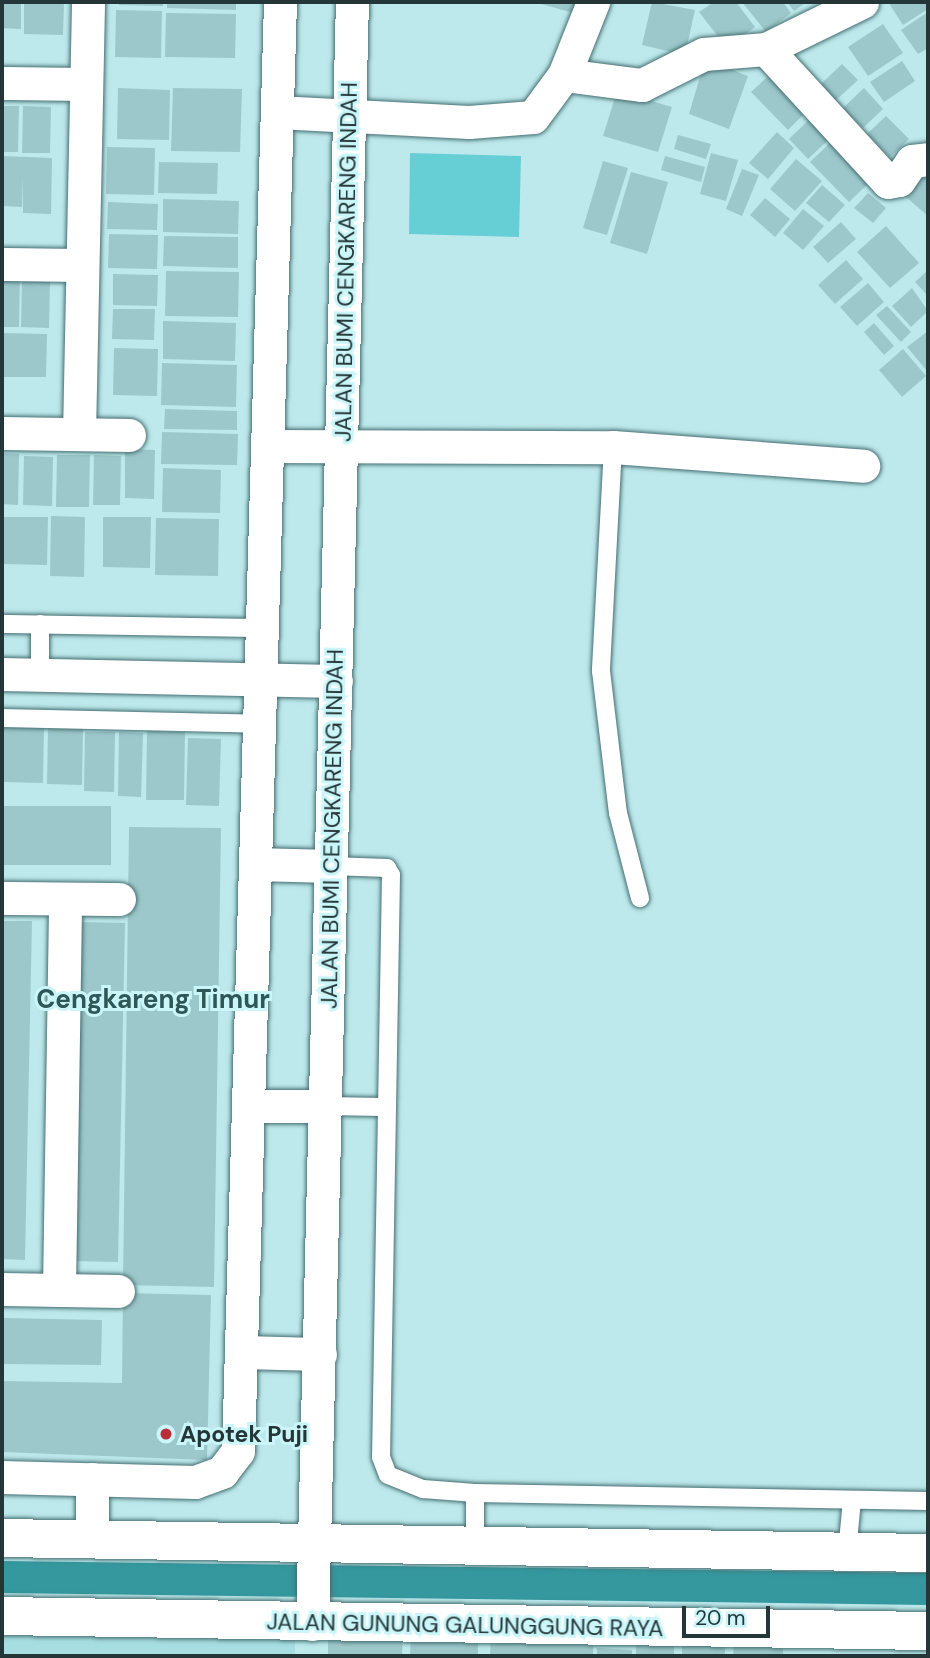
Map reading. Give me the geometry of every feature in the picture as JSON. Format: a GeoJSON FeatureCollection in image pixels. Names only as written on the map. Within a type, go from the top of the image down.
{"type":"FeatureCollection","features":[{"type":"Feature","properties":{"kind":"street"},"geometry":{"type":"LineString","coordinates":[[79,434],[88,2]]}},
{"type":"Feature","properties":{"kind":"street"},"geometry":{"type":"LineString","coordinates":[[2,1477],[195,1482],[222,1472],[238,1451],[280,2]]}},
{"type":"Feature","properties":{"kind":"street","name":"JALAN BUMI CENGKARENG INDAH"},"geometry":{"type":"LineString","coordinates":[[312,1629],[352,2]]}},
{"type":"Feature","properties":{"kind":"street"},"geometry":{"type":"LineString","coordinates":[[277,112],[349,111],[469,122],[533,117],[564,75],[593,2]]}},
{"type":"Feature","properties":{"kind":"street"},"geometry":{"type":"LineString","coordinates":[[564,75],[642,85],[704,54],[766,49],[862,2]]}},
{"type":"Feature","properties":{"kind":"street"},"geometry":{"type":"LineString","coordinates":[[766,49],[888,182],[899,180],[912,161],[928,159]]}},
{"type":"Feature","properties":{"kind":"street"},"geometry":{"type":"LineString","coordinates":[[2,83],[86,84]]}},
{"type":"Feature","properties":{"kind":"street"},"geometry":{"type":"LineString","coordinates":[[2,264],[82,265]]}},
{"type":"Feature","properties":{"kind":"street"},"geometry":{"type":"LineString","coordinates":[[2,433],[129,435]]}},
{"type":"Feature","properties":{"kind":"street"},"geometry":{"type":"LineString","coordinates":[[267,446],[613,447],[863,466]]}},
{"type":"Feature","properties":{"kind":"street"},"geometry":{"type":"LineString","coordinates":[[2,674],[336,681]]}},
{"type":"Feature","properties":{"kind":"street"},"geometry":{"type":"LineString","coordinates":[[255,864],[331,866]]}},
{"type":"Feature","properties":{"kind":"street"},"geometry":{"type":"LineString","coordinates":[[2,898],[119,900]]}},
{"type":"Feature","properties":{"kind":"street"},"geometry":{"type":"LineString","coordinates":[[60,1290],[65,899]]}},
{"type":"Feature","properties":{"kind":"street"},"geometry":{"type":"LineString","coordinates":[[248,1106],[326,1105]]}},
{"type":"Feature","properties":{"kind":"street"},"geometry":{"type":"LineString","coordinates":[[2,1289],[118,1291]]}},
{"type":"Feature","properties":{"kind":"street"},"geometry":{"type":"LineString","coordinates":[[241,1352],[320,1354]]}},
{"type":"Feature","properties":{"kind":"street"},"geometry":{"type":"LineString","coordinates":[[92,1479],[92,1540]]}},
{"type":"Feature","properties":{"kind":"street"},"geometry":{"type":"LineString","coordinates":[[2,1538],[92,1540],[315,1553],[475,1547],[928,1553]]}},
{"type":"Feature","properties":{"kind":"street","name":"JALAN GUNUNG GALUNGGUNG RAYA"},"geometry":{"type":"LineString","coordinates":[[2,1616],[312,1629],[928,1631]]}},
{"type":"Feature","properties":{"kind":"lane"},"geometry":{"type":"LineString","coordinates":[[613,447],[601,671],[618,813],[640,898]]}},
{"type":"Feature","properties":{"kind":"lane"},"geometry":{"type":"LineString","coordinates":[[2,624],[262,628]]}},
{"type":"Feature","properties":{"kind":"lane"},"geometry":{"type":"LineString","coordinates":[[40,624],[40,674]]}},
{"type":"Feature","properties":{"kind":"lane"},"geometry":{"type":"LineString","coordinates":[[2,718],[259,724]]}},
{"type":"Feature","properties":{"kind":"lane"},"geometry":{"type":"LineString","coordinates":[[331,866],[387,868],[391,874],[383,1107],[381,1457],[400,1482],[475,1493],[928,1502]]}},
{"type":"Feature","properties":{"kind":"lane"},"geometry":{"type":"LineString","coordinates":[[326,1105],[383,1107]]}},
{"type":"Feature","properties":{"kind":"lane"},"geometry":{"type":"LineString","coordinates":[[475,1493],[475,1547]]}},
{"type":"Feature","properties":{"kind":"lane"},"geometry":{"type":"LineString","coordinates":[[847,1552],[852,1500]]}},
{"type":"Feature","properties":{"kind":"shaded area"},"geometry":{"type":"Polygon","coordinates":[[[410,153],[521,156],[519,237],[409,234],[410,153]]]}},
{"type":"Feature","properties":{"kind":"shaded area"},"geometry":{"type":"Polygon","coordinates":[[[2,1634],[295,1640],[295,1656],[2,1656],[2,1634]]]}},
{"type":"Feature","properties":{"kind":"building"},"geometry":{"type":"Polygon","coordinates":[[[2,2],[21,2],[21,29],[2,28],[2,2]]]}},
{"type":"Feature","properties":{"kind":"building"},"geometry":{"type":"Polygon","coordinates":[[[24,2],[64,2],[63,35],[24,34],[24,2]]]}},
{"type":"Feature","properties":{"kind":"building"},"geometry":{"type":"Polygon","coordinates":[[[119,2],[163,2],[163,6],[119,5],[119,2]]]}},
{"type":"Feature","properties":{"kind":"building"},"geometry":{"type":"Polygon","coordinates":[[[167,2],[236,2],[236,10],[167,8],[167,2]]]}},
{"type":"Feature","properties":{"kind":"building"},"geometry":{"type":"Polygon","coordinates":[[[534,2],[581,2],[577,14],[534,2]]]}},
{"type":"Feature","properties":{"kind":"building"},"geometry":{"type":"Polygon","coordinates":[[[652,2],[695,10],[685,55],[642,45],[652,2]]]}},
{"type":"Feature","properties":{"kind":"building"},"geometry":{"type":"Polygon","coordinates":[[[714,2],[736,2],[755,27],[727,48],[699,12],[714,2]]]}},
{"type":"Feature","properties":{"kind":"building"},"geometry":{"type":"Polygon","coordinates":[[[742,2],[783,2],[791,13],[766,32],[742,2]]]}},
{"type":"Feature","properties":{"kind":"building"},"geometry":{"type":"Polygon","coordinates":[[[787,2],[807,2],[794,11],[787,2]]]}},
{"type":"Feature","properties":{"kind":"building"},"geometry":{"type":"Polygon","coordinates":[[[888,2],[928,2],[928,9],[903,25],[888,2]]]}},
{"type":"Feature","properties":{"kind":"building"},"geometry":{"type":"Polygon","coordinates":[[[116,10],[162,11],[161,58],[115,57],[116,10]]]}},
{"type":"Feature","properties":{"kind":"building"},"geometry":{"type":"Polygon","coordinates":[[[928,12],[928,48],[918,54],[901,30],[928,12]]]}},
{"type":"Feature","properties":{"kind":"building"},"geometry":{"type":"Polygon","coordinates":[[[166,13],[236,14],[235,58],[165,57],[166,13]]]}},
{"type":"Feature","properties":{"kind":"building"},"geometry":{"type":"Polygon","coordinates":[[[883,24],[903,53],[868,76],[848,47],[883,24]]]}},
{"type":"Feature","properties":{"kind":"building"},"geometry":{"type":"Polygon","coordinates":[[[705,60],[748,76],[729,129],[689,114],[705,60]]]}},
{"type":"Feature","properties":{"kind":"building"},"geometry":{"type":"Polygon","coordinates":[[[902,61],[915,81],[884,102],[870,82],[902,61]]]}},
{"type":"Feature","properties":{"kind":"building"},"geometry":{"type":"Polygon","coordinates":[[[842,64],[858,80],[836,100],[821,84],[842,64]]]}},
{"type":"Feature","properties":{"kind":"building"},"geometry":{"type":"Polygon","coordinates":[[[778,67],[814,104],[788,130],[751,92],[778,67]]]}},
{"type":"Feature","properties":{"kind":"building"},"geometry":{"type":"Polygon","coordinates":[[[118,88],[170,90],[169,140],[117,139],[118,88]]]}},
{"type":"Feature","properties":{"kind":"building"},"geometry":{"type":"Polygon","coordinates":[[[173,88],[242,89],[240,152],[171,151],[173,88]]]}},
{"type":"Feature","properties":{"kind":"building"},"geometry":{"type":"Polygon","coordinates":[[[864,88],[883,109],[863,128],[843,108],[864,88]]]}},
{"type":"Feature","properties":{"kind":"building"},"geometry":{"type":"Polygon","coordinates":[[[617,91],[672,107],[658,152],[603,136],[617,91]]]}},
{"type":"Feature","properties":{"kind":"building"},"geometry":{"type":"Polygon","coordinates":[[[2,106],[19,106],[18,152],[2,152],[2,106]]]}},
{"type":"Feature","properties":{"kind":"building"},"geometry":{"type":"Polygon","coordinates":[[[23,106],[51,107],[50,153],[22,153],[23,106]]]}},
{"type":"Feature","properties":{"kind":"building"},"geometry":{"type":"Polygon","coordinates":[[[819,110],[839,130],[808,159],[789,139],[819,110]]]}},
{"type":"Feature","properties":{"kind":"building"},"geometry":{"type":"Polygon","coordinates":[[[886,116],[909,139],[890,157],[867,134],[886,116]]]}},
{"type":"Feature","properties":{"kind":"building"},"geometry":{"type":"Polygon","coordinates":[[[777,132],[794,148],[768,179],[749,163],[777,132]]]}},
{"type":"Feature","properties":{"kind":"building"},"geometry":{"type":"Polygon","coordinates":[[[678,135],[711,144],[706,159],[674,149],[678,135]]]}},
{"type":"Feature","properties":{"kind":"building"},"geometry":{"type":"Polygon","coordinates":[[[834,139],[873,179],[849,202],[810,162],[834,139]]]}},
{"type":"Feature","properties":{"kind":"building"},"geometry":{"type":"Polygon","coordinates":[[[107,147],[155,148],[154,195],[106,194],[107,147]]]}},
{"type":"Feature","properties":{"kind":"building"},"geometry":{"type":"Polygon","coordinates":[[[711,153],[738,160],[726,201],[700,194],[711,153]]]}},
{"type":"Feature","properties":{"kind":"building"},"geometry":{"type":"Polygon","coordinates":[[[2,156],[52,158],[51,214],[23,213],[23,176],[22,207],[2,206],[2,156]]]}},
{"type":"Feature","properties":{"kind":"building"},"geometry":{"type":"Polygon","coordinates":[[[665,156],[705,167],[701,182],[661,170],[665,156]]]}},
{"type":"Feature","properties":{"kind":"building"},"geometry":{"type":"Polygon","coordinates":[[[796,159],[822,181],[795,211],[770,189],[796,159]]]}},
{"type":"Feature","properties":{"kind":"building"},"geometry":{"type":"Polygon","coordinates":[[[603,161],[628,168],[607,235],[583,228],[603,161]]]}},
{"type":"Feature","properties":{"kind":"building"},"geometry":{"type":"Polygon","coordinates":[[[159,162],[218,163],[217,194],[158,193],[159,162]]]}},
{"type":"Feature","properties":{"kind":"building"},"geometry":{"type":"Polygon","coordinates":[[[742,169],[759,175],[742,216],[726,209],[742,169]]]}},
{"type":"Feature","properties":{"kind":"building"},"geometry":{"type":"Polygon","coordinates":[[[631,172],[668,182],[647,254],[610,243],[631,172]]]}},
{"type":"Feature","properties":{"kind":"building"},"geometry":{"type":"Polygon","coordinates":[[[926,173],[928,174],[928,216],[906,197],[926,173]]]}},
{"type":"Feature","properties":{"kind":"building"},"geometry":{"type":"Polygon","coordinates":[[[822,185],[845,205],[829,222],[806,203],[822,185]]]}},
{"type":"Feature","properties":{"kind":"building"},"geometry":{"type":"Polygon","coordinates":[[[868,193],[886,208],[873,223],[854,208],[868,193]]]}},
{"type":"Feature","properties":{"kind":"building"},"geometry":{"type":"Polygon","coordinates":[[[765,198],[790,219],[775,237],[750,215],[765,198]]]}},
{"type":"Feature","properties":{"kind":"building"},"geometry":{"type":"Polygon","coordinates":[[[163,199],[239,201],[238,234],[163,232],[163,199]]]}},
{"type":"Feature","properties":{"kind":"building"},"geometry":{"type":"Polygon","coordinates":[[[108,202],[158,204],[157,230],[107,229],[108,202]]]}},
{"type":"Feature","properties":{"kind":"building"},"geometry":{"type":"Polygon","coordinates":[[[803,209],[824,226],[803,250],[783,233],[803,209]]]}},
{"type":"Feature","properties":{"kind":"building"},"geometry":{"type":"Polygon","coordinates":[[[841,222],[856,239],[828,263],[813,247],[841,222]]]}},
{"type":"Feature","properties":{"kind":"building"},"geometry":{"type":"Polygon","coordinates":[[[886,226],[919,263],[890,288],[857,252],[886,226]]]}},
{"type":"Feature","properties":{"kind":"building"},"geometry":{"type":"Polygon","coordinates":[[[109,234],[158,235],[157,269],[108,268],[109,234]]]}},
{"type":"Feature","properties":{"kind":"building"},"geometry":{"type":"Polygon","coordinates":[[[164,236],[238,237],[238,268],[163,266],[164,236]]]}},
{"type":"Feature","properties":{"kind":"building"},"geometry":{"type":"Polygon","coordinates":[[[846,260],[863,279],[835,304],[818,285],[846,260]]]}},
{"type":"Feature","properties":{"kind":"building"},"geometry":{"type":"Polygon","coordinates":[[[928,270],[928,296],[915,282],[928,270]]]}},
{"type":"Feature","properties":{"kind":"building"},"geometry":{"type":"Polygon","coordinates":[[[166,271],[239,272],[238,317],[165,316],[166,271]]]}},
{"type":"Feature","properties":{"kind":"building"},"geometry":{"type":"Polygon","coordinates":[[[113,274],[158,275],[157,306],[113,305],[113,274]]]}},
{"type":"Feature","properties":{"kind":"building"},"geometry":{"type":"Polygon","coordinates":[[[2,276],[20,276],[19,327],[2,327],[2,276]]]}},
{"type":"Feature","properties":{"kind":"building"},"geometry":{"type":"Polygon","coordinates":[[[22,279],[50,279],[49,328],[21,327],[22,279]]]}},
{"type":"Feature","properties":{"kind":"building"},"geometry":{"type":"Polygon","coordinates":[[[868,283],[884,302],[857,326],[840,307],[868,283]]]}},
{"type":"Feature","properties":{"kind":"building"},"geometry":{"type":"Polygon","coordinates":[[[912,288],[928,311],[911,327],[892,306],[912,288]]]}},
{"type":"Feature","properties":{"kind":"building"},"geometry":{"type":"Polygon","coordinates":[[[887,306],[911,332],[901,342],[876,315],[887,306]]]}},
{"type":"Feature","properties":{"kind":"building"},"geometry":{"type":"Polygon","coordinates":[[[113,309],[155,309],[154,340],[112,339],[113,309]]]}},
{"type":"Feature","properties":{"kind":"building"},"geometry":{"type":"Polygon","coordinates":[[[163,321],[236,323],[235,361],[163,359],[163,321]]]}},
{"type":"Feature","properties":{"kind":"building"},"geometry":{"type":"Polygon","coordinates":[[[874,323],[894,346],[884,355],[864,332],[874,323]]]}},
{"type":"Feature","properties":{"kind":"building"},"geometry":{"type":"Polygon","coordinates":[[[928,331],[928,372],[907,347],[928,331]]]}},
{"type":"Feature","properties":{"kind":"building"},"geometry":{"type":"Polygon","coordinates":[[[2,333],[47,334],[46,377],[2,377],[2,333]]]}},
{"type":"Feature","properties":{"kind":"building"},"geometry":{"type":"Polygon","coordinates":[[[114,348],[158,349],[157,396],[113,395],[114,348]]]}},
{"type":"Feature","properties":{"kind":"building"},"geometry":{"type":"Polygon","coordinates":[[[903,349],[926,376],[902,397],[879,370],[903,349]]]}},
{"type":"Feature","properties":{"kind":"building"},"geometry":{"type":"Polygon","coordinates":[[[162,363],[237,365],[236,407],[161,405],[162,363]]]}},
{"type":"Feature","properties":{"kind":"building"},"geometry":{"type":"Polygon","coordinates":[[[165,409],[237,411],[237,430],[164,429],[165,409]]]}},
{"type":"Feature","properties":{"kind":"building"},"geometry":{"type":"Polygon","coordinates":[[[162,432],[238,434],[237,465],[161,464],[162,432]]]}},
{"type":"Feature","properties":{"kind":"building"},"geometry":{"type":"Polygon","coordinates":[[[125,449],[155,450],[154,499],[125,498],[125,449]]]}},
{"type":"Feature","properties":{"kind":"building"},"geometry":{"type":"Polygon","coordinates":[[[2,453],[19,454],[18,505],[2,504],[2,453]]]}},
{"type":"Feature","properties":{"kind":"building"},"geometry":{"type":"Polygon","coordinates":[[[57,455],[90,455],[89,507],[56,507],[57,455]]]}},
{"type":"Feature","properties":{"kind":"building"},"geometry":{"type":"Polygon","coordinates":[[[94,455],[121,456],[120,505],[93,505],[94,455]]]}},
{"type":"Feature","properties":{"kind":"building"},"geometry":{"type":"Polygon","coordinates":[[[24,456],[53,457],[52,506],[23,505],[24,456]]]}},
{"type":"Feature","properties":{"kind":"building"},"geometry":{"type":"Polygon","coordinates":[[[163,468],[221,470],[220,513],[162,512],[163,468]]]}},
{"type":"Feature","properties":{"kind":"building"},"geometry":{"type":"Polygon","coordinates":[[[51,516],[85,517],[84,577],[50,576],[51,516]]]}},
{"type":"Feature","properties":{"kind":"building"},"geometry":{"type":"Polygon","coordinates":[[[2,517],[48,517],[47,565],[2,564],[2,517]]]}},
{"type":"Feature","properties":{"kind":"building"},"geometry":{"type":"Polygon","coordinates":[[[103,517],[151,517],[150,568],[103,567],[103,517]]]}},
{"type":"Feature","properties":{"kind":"building"},"geometry":{"type":"Polygon","coordinates":[[[156,518],[219,519],[218,576],[155,575],[156,518]]]}},
{"type":"Feature","properties":{"kind":"building"},"geometry":{"type":"Polygon","coordinates":[[[2,725],[44,726],[43,783],[2,782],[2,725]]]}},
{"type":"Feature","properties":{"kind":"building"},"geometry":{"type":"Polygon","coordinates":[[[48,727],[83,727],[82,785],[47,784],[48,727]]]}},
{"type":"Feature","properties":{"kind":"building"},"geometry":{"type":"Polygon","coordinates":[[[147,731],[185,732],[184,800],[146,800],[147,731]]]}},
{"type":"Feature","properties":{"kind":"building"},"geometry":{"type":"Polygon","coordinates":[[[85,732],[115,732],[114,792],[84,791],[85,732]]]}},
{"type":"Feature","properties":{"kind":"building"},"geometry":{"type":"Polygon","coordinates":[[[119,732],[143,733],[141,797],[118,796],[119,732]]]}},
{"type":"Feature","properties":{"kind":"building"},"geometry":{"type":"Polygon","coordinates":[[[188,738],[221,739],[219,806],[186,805],[188,738]]]}},
{"type":"Feature","properties":{"kind":"building"},"geometry":{"type":"Polygon","coordinates":[[[2,806],[111,806],[111,865],[2,865],[2,806]]]}},
{"type":"Feature","properties":{"kind":"building"},"geometry":{"type":"Polygon","coordinates":[[[129,827],[221,828],[214,1287],[123,1285],[129,827]]]}},
{"type":"Feature","properties":{"kind":"building"},"geometry":{"type":"Polygon","coordinates":[[[2,921],[32,921],[25,1260],[2,1259],[2,921]]]}},
{"type":"Feature","properties":{"kind":"building"},"geometry":{"type":"Polygon","coordinates":[[[79,922],[125,923],[118,1262],[72,1261],[79,922]]]}},
{"type":"Feature","properties":{"kind":"building"},"geometry":{"type":"Polygon","coordinates":[[[123,1293],[211,1295],[207,1460],[2,1452],[2,1381],[122,1383],[123,1293]]]}},
{"type":"Feature","properties":{"kind":"building"},"geometry":{"type":"Polygon","coordinates":[[[2,1318],[102,1320],[101,1365],[2,1364],[2,1318]]]}},
{"type":"Feature","properties":{"kind":"building"},"geometry":{"type":"Polygon","coordinates":[[[328,1628],[403,1630],[402,1656],[328,1656],[328,1628]]]}},
{"type":"Feature","properties":{"kind":"building"},"geometry":{"type":"Polygon","coordinates":[[[411,1630],[478,1631],[478,1656],[410,1656],[411,1630]]]}},
{"type":"Feature","properties":{"kind":"building"},"geometry":{"type":"Polygon","coordinates":[[[491,1634],[593,1637],[593,1656],[490,1656],[491,1634]]]}},
{"type":"Feature","properties":{"kind":"building"},"geometry":{"type":"Polygon","coordinates":[[[682,1638],[725,1638],[725,1656],[682,1656],[682,1638]]]}},
{"type":"Feature","properties":{"kind":"building"},"geometry":{"type":"Polygon","coordinates":[[[636,1640],[674,1642],[674,1656],[636,1656],[636,1640]]]}},
{"type":"Feature","properties":{"kind":"building"},"geometry":{"type":"Polygon","coordinates":[[[734,1641],[783,1642],[783,1656],[733,1656],[734,1641]]]}},
{"type":"Feature","properties":{"kind":"building"},"geometry":{"type":"Polygon","coordinates":[[[597,1648],[632,1650],[632,1656],[597,1656],[597,1648]]]}},
{"type":"Feature","properties":{"kind":"waterway"},"geometry":{"type":"LineString","coordinates":[[2,1577],[928,1589]]}},
{"type":"Feature","properties":{"kind":"place","name":"Apotek Puji"},"geometry":{"type":"Point","coordinates":[166,1434]}},
{"type":"Feature","properties":{"kind":"district","name":"Cengkareng Timur"},"geometry":{"type":"Point","coordinates":[153,1000]}}]}
